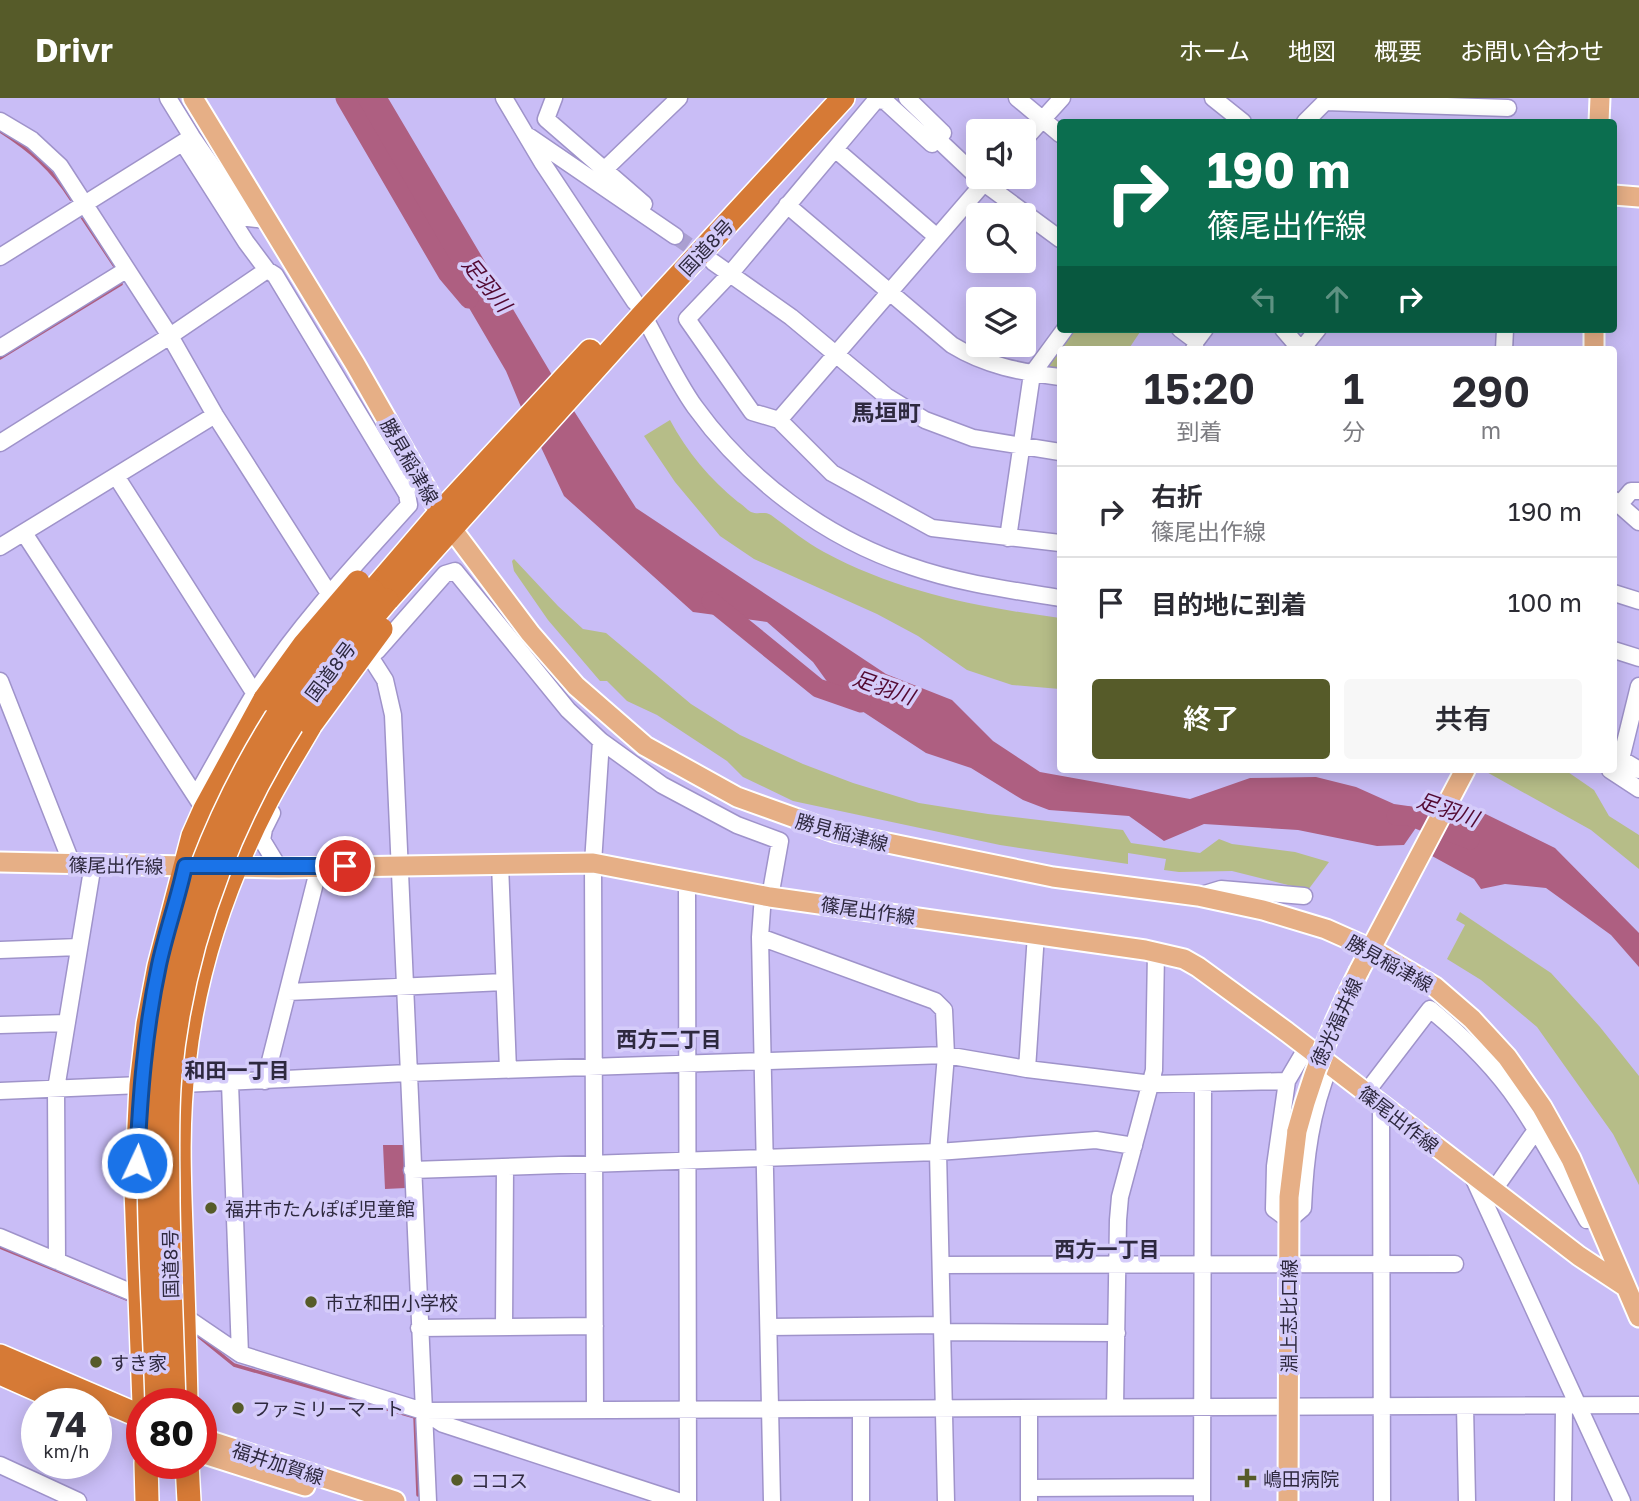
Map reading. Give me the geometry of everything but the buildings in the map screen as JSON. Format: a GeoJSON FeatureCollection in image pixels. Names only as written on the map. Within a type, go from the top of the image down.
{"type":"FeatureCollection","features":[{"type":"Feature","properties":{"kind":"highway","name":"国道8号"},"geometry":{"type":"LineString","coordinates":[[157,1388],[150,1176],[153,1082],[159,1030],[187,905],[220,823],[259,744],[311,664],[379,595],[639,308],[821,98]]}},
{"type":"Feature","properties":{"kind":"highway","name":"国道8号"},"geometry":{"type":"LineString","coordinates":[[639,308],[843,98]]}},
{"type":"Feature","properties":{"kind":"highway","name":"国道8号"},"geometry":{"type":"LineString","coordinates":[[173,1388],[169,1269],[169,1095],[176,1032],[192,950],[236,829],[271,759],[379,595]]}},
{"type":"Feature","properties":{"kind":"highway"},"geometry":{"type":"LineString","coordinates":[[143,1388],[136,1189],[141,1085],[159,966],[200,803],[260,697],[304,645],[379,595]]}},
{"type":"Feature","properties":{"kind":"highway"},"geometry":{"type":"LineString","coordinates":[[186,1388],[180,1194],[182,1084],[186,1043],[200,974],[210,937],[236,867],[266,802],[312,724],[379,595]]}},
{"type":"Feature","properties":{"kind":"highway"},"geometry":{"type":"LineString","coordinates":[[0,1356],[126,1411]]}},
{"type":"Feature","properties":{"kind":"highway"},"geometry":{"type":"LineString","coordinates":[[0,1373],[34,1388]]}},
{"type":"Feature","properties":{"kind":"highway"},"geometry":{"type":"LineString","coordinates":[[146,1479],[147,1501]]}},
{"type":"Feature","properties":{"kind":"highway"},"geometry":{"type":"LineString","coordinates":[[158,1479],[159,1501]]}},
{"type":"Feature","properties":{"kind":"highway"},"geometry":{"type":"LineString","coordinates":[[176,1479],[177,1501]]}},
{"type":"Feature","properties":{"kind":"highway"},"geometry":{"type":"LineString","coordinates":[[188,1479],[189,1501]]}},
{"type":"Feature","properties":{"kind":"main road","name":"勝見稲津線"},"geometry":{"type":"LineString","coordinates":[[193,98],[450,515],[530,633],[576,686],[645,746],[737,797],[834,832],[1053,877],[1198,896],[1264,910],[1373,944],[1435,987],[1472,1019],[1507,1056],[1566,1148],[1639,1317]]}},
{"type":"Feature","properties":{"kind":"main road"},"geometry":{"type":"LineString","coordinates":[[1599,119],[1600,98]]}},
{"type":"Feature","properties":{"kind":"main road"},"geometry":{"type":"LineString","coordinates":[[1617,195],[1639,197]]}},
{"type":"Feature","properties":{"kind":"main road","name":"徳光福井線"},"geometry":{"type":"LineString","coordinates":[[1297,1130],[1315,1066],[1373,944],[1463,773]]}},
{"type":"Feature","properties":{"kind":"main road","name":"篠尾出作線"},"geometry":{"type":"LineString","coordinates":[[0,862],[279,868],[593,863],[766,896],[1156,952],[1184,959],[1307,1047],[1579,1256],[1627,1288]]}},
{"type":"Feature","properties":{"kind":"main road","name":"淵上志比口線"},"geometry":{"type":"LineString","coordinates":[[1288,1501],[1289,1220],[1293,1151],[1297,1130]]}},
{"type":"Feature","properties":{"kind":"main road","name":"福井加賀線"},"geometry":{"type":"LineString","coordinates":[[217,1443],[395,1501]]}},
{"type":"Feature","properties":{"kind":"main road","name":"福井加賀線"},"geometry":{"type":"LineString","coordinates":[[217,1458],[352,1501]]}},
{"type":"Feature","properties":{"kind":"street"},"geometry":{"type":"LineString","coordinates":[[117,475],[260,697],[329,595],[408,505],[407,494],[275,275],[267,270],[246,242],[187,140],[168,98]]}},
{"type":"Feature","properties":{"kind":"street"},"geometry":{"type":"LineString","coordinates":[[504,98],[639,308],[694,405],[723,443],[778,493],[814,520],[852,541],[909,566],[979,584],[1057,597]]}},
{"type":"Feature","properties":{"kind":"street"},"geometry":{"type":"LineString","coordinates":[[513,98],[514,116]]}},
{"type":"Feature","properties":{"kind":"street"},"geometry":{"type":"LineString","coordinates":[[554,98],[546,119],[647,207],[642,214]]}},
{"type":"Feature","properties":{"kind":"street"},"geometry":{"type":"LineString","coordinates":[[603,171],[679,98]]}},
{"type":"Feature","properties":{"kind":"street"},"geometry":{"type":"LineString","coordinates":[[895,98],[966,163]]}},
{"type":"Feature","properties":{"kind":"street"},"geometry":{"type":"LineString","coordinates":[[907,98],[943,132],[938,139],[932,144],[885,101],[876,100],[730,274],[687,319],[752,412],[779,420],[832,473],[932,528],[1057,542]]}},
{"type":"Feature","properties":{"kind":"street"},"geometry":{"type":"LineString","coordinates":[[1017,98],[1057,132]]}},
{"type":"Feature","properties":{"kind":"street"},"geometry":{"type":"LineString","coordinates":[[1036,127],[1062,98]]}},
{"type":"Feature","properties":{"kind":"street"},"geometry":{"type":"LineString","coordinates":[[1213,98],[1239,119]]}},
{"type":"Feature","properties":{"kind":"street"},"geometry":{"type":"LineString","coordinates":[[1308,119],[1327,100],[1441,102],[1508,110]]}},
{"type":"Feature","properties":{"kind":"street"},"geometry":{"type":"LineString","coordinates":[[0,121],[20,132],[60,166],[170,336],[215,415],[385,680],[392,706],[428,1501]]}},
{"type":"Feature","properties":{"kind":"street"},"geometry":{"type":"LineString","coordinates":[[525,134],[675,236]]}},
{"type":"Feature","properties":{"kind":"street"},"geometry":{"type":"LineString","coordinates":[[0,256],[187,140]]}},
{"type":"Feature","properties":{"kind":"street"},"geometry":{"type":"LineString","coordinates":[[187,140],[248,218],[266,220]]}},
{"type":"Feature","properties":{"kind":"street"},"geometry":{"type":"LineString","coordinates":[[835,149],[937,237]]}},
{"type":"Feature","properties":{"kind":"street"},"geometry":{"type":"LineString","coordinates":[[779,420],[978,189]]}},
{"type":"Feature","properties":{"kind":"street"},"geometry":{"type":"LineString","coordinates":[[997,189],[1057,237]]}},
{"type":"Feature","properties":{"kind":"street"},"geometry":{"type":"LineString","coordinates":[[787,205],[952,345],[973,358],[996,367],[1057,377]]}},
{"type":"Feature","properties":{"kind":"street"},"geometry":{"type":"LineString","coordinates":[[713,262],[791,317],[886,396],[925,420],[958,434],[1057,452]]}},
{"type":"Feature","properties":{"kind":"street"},"geometry":{"type":"LineString","coordinates":[[0,348],[126,270]]}},
{"type":"Feature","properties":{"kind":"street"},"geometry":{"type":"LineString","coordinates":[[0,443],[170,336],[267,270]]}},
{"type":"Feature","properties":{"kind":"street"},"geometry":{"type":"LineString","coordinates":[[1008,538],[1032,374],[1062,333]]}},
{"type":"Feature","properties":{"kind":"street"},"geometry":{"type":"LineString","coordinates":[[0,547],[215,415]]}},
{"type":"Feature","properties":{"kind":"street"},"geometry":{"type":"LineString","coordinates":[[1617,502],[1631,491],[1639,491]]}},
{"type":"Feature","properties":{"kind":"street"},"geometry":{"type":"LineString","coordinates":[[1617,504],[1639,522]]}},
{"type":"Feature","properties":{"kind":"street"},"geometry":{"type":"LineString","coordinates":[[24,533],[200,803]]}},
{"type":"Feature","properties":{"kind":"street"},"geometry":{"type":"LineString","coordinates":[[279,868],[262,840],[264,830],[307,750],[337,703],[371,658],[444,574],[455,571],[568,710],[601,741],[662,785],[737,825],[780,841],[766,896],[760,937],[772,1501]]}},
{"type":"Feature","properties":{"kind":"street"},"geometry":{"type":"LineString","coordinates":[[1617,594],[1639,601]]}},
{"type":"Feature","properties":{"kind":"street"},"geometry":{"type":"LineString","coordinates":[[1617,651],[1639,658]]}},
{"type":"Feature","properties":{"kind":"street"},"geometry":{"type":"LineString","coordinates":[[524,657],[541,667],[584,702],[604,711]]}},
{"type":"Feature","properties":{"kind":"street"},"geometry":{"type":"LineString","coordinates":[[0,681],[72,864]]}},
{"type":"Feature","properties":{"kind":"street"},"geometry":{"type":"LineString","coordinates":[[1617,757],[1639,686]]}},
{"type":"Feature","properties":{"kind":"street"},"geometry":{"type":"LineString","coordinates":[[1617,717],[1630,721]]}},
{"type":"Feature","properties":{"kind":"street"},"geometry":{"type":"LineString","coordinates":[[595,1410],[593,863],[601,741]]}},
{"type":"Feature","properties":{"kind":"street"},"geometry":{"type":"LineString","coordinates":[[1617,763],[1639,770]]}},
{"type":"Feature","properties":{"kind":"street"},"geometry":{"type":"LineString","coordinates":[[1617,764],[1639,789]]}},
{"type":"Feature","properties":{"kind":"street"},"geometry":{"type":"LineString","coordinates":[[57,1261],[56,1089],[93,864]]}},
{"type":"Feature","properties":{"kind":"street"},"geometry":{"type":"LineString","coordinates":[[500,864],[508,1070]]}},
{"type":"Feature","properties":{"kind":"street"},"geometry":{"type":"LineString","coordinates":[[265,1081],[318,867]]}},
{"type":"Feature","properties":{"kind":"street"},"geometry":{"type":"LineString","coordinates":[[687,882],[688,1501]]}},
{"type":"Feature","properties":{"kind":"street"},"geometry":{"type":"LineString","coordinates":[[1198,896],[1221,889],[1304,896]]}},
{"type":"Feature","properties":{"kind":"street"},"geometry":{"type":"LineString","coordinates":[[1027,1069],[1036,934]]}},
{"type":"Feature","properties":{"kind":"street"},"geometry":{"type":"LineString","coordinates":[[760,937],[935,1001],[944,1010],[946,1055],[938,1152],[946,1501]]}},
{"type":"Feature","properties":{"kind":"street"},"geometry":{"type":"LineString","coordinates":[[0,950],[79,947]]}},
{"type":"Feature","properties":{"kind":"street"},"geometry":{"type":"LineString","coordinates":[[1115,1407],[1120,1197],[1152,1084],[1156,952]]}},
{"type":"Feature","properties":{"kind":"street"},"geometry":{"type":"LineString","coordinates":[[288,992],[504,982]]}},
{"type":"Feature","properties":{"kind":"street"},"geometry":{"type":"LineString","coordinates":[[1365,1094],[1430,1009],[1463,1036],[1504,1082],[1536,1130],[1587,1220],[1597,1217]]}},
{"type":"Feature","properties":{"kind":"street"},"geometry":{"type":"LineString","coordinates":[[0,1025],[67,1023]]}},
{"type":"Feature","properties":{"kind":"street"},"geometry":{"type":"LineString","coordinates":[[1307,1047],[1287,1081],[1273,1194],[1274,1209],[1289,1220],[1303,1208],[1307,1145],[1319,1092],[1330,1065]]}},
{"type":"Feature","properties":{"kind":"street"},"geometry":{"type":"LineString","coordinates":[[182,1084],[408,1073],[946,1055],[1027,1069],[1152,1084],[1287,1081]]}},
{"type":"Feature","properties":{"kind":"street"},"geometry":{"type":"LineString","coordinates":[[230,1083],[240,1354]]}},
{"type":"Feature","properties":{"kind":"street"},"geometry":{"type":"LineString","coordinates":[[1029,1408],[1029,1494],[1202,1494],[1203,1084]]}},
{"type":"Feature","properties":{"kind":"street"},"geometry":{"type":"LineString","coordinates":[[0,1091],[141,1085]]}},
{"type":"Feature","properties":{"kind":"street"},"geometry":{"type":"LineString","coordinates":[[1381,1106],[1382,1501]]}},
{"type":"Feature","properties":{"kind":"street"},"geometry":{"type":"LineString","coordinates":[[1493,1191],[1536,1130]]}},
{"type":"Feature","properties":{"kind":"street"},"geometry":{"type":"LineString","coordinates":[[412,1170],[938,1152],[1096,1140],[1134,1146]]}},
{"type":"Feature","properties":{"kind":"street"},"geometry":{"type":"LineString","coordinates":[[504,1327],[505,1167]]}},
{"type":"Feature","properties":{"kind":"street"},"geometry":{"type":"LineString","coordinates":[[1472,1175],[1570,1406],[1622,1501]]}},
{"type":"Feature","properties":{"kind":"street"},"geometry":{"type":"LineString","coordinates":[[0,1237],[140,1296]]}},
{"type":"Feature","properties":{"kind":"street"},"geometry":{"type":"LineString","coordinates":[[941,1265],[1455,1264]]}},
{"type":"Feature","properties":{"kind":"street"},"geometry":{"type":"LineString","coordinates":[[184,1320],[190,1320],[240,1354],[423,1411],[443,1424],[678,1501]]}},
{"type":"Feature","properties":{"kind":"street"},"geometry":{"type":"LineString","coordinates":[[419,1328],[595,1326]]}},
{"type":"Feature","properties":{"kind":"street"},"geometry":{"type":"LineString","coordinates":[[769,1327],[1117,1333]]}},
{"type":"Feature","properties":{"kind":"street"},"geometry":{"type":"LineString","coordinates":[[423,1411],[1639,1405]]}},
{"type":"Feature","properties":{"kind":"street"},"geometry":{"type":"LineString","coordinates":[[1465,1406],[1467,1501]]}},
{"type":"Feature","properties":{"kind":"street"},"geometry":{"type":"LineString","coordinates":[[1563,1501],[1570,1406]]}},
{"type":"Feature","properties":{"kind":"street"},"geometry":{"type":"LineString","coordinates":[[861,1409],[861,1501]]}},
{"type":"Feature","properties":{"kind":"street"},"geometry":{"type":"LineString","coordinates":[[482,1437],[483,1410]]}},
{"type":"Feature","properties":{"kind":"street"},"geometry":{"type":"LineString","coordinates":[[0,1465],[60,1497],[78,1501]]}},
{"type":"Feature","properties":{"kind":"green space"},"geometry":{"type":"Polygon","coordinates":[[[1067,333],[1139,333],[1131,346],[1057,346],[1067,333]]]}},
{"type":"Feature","properties":{"kind":"green space"},"geometry":{"type":"Polygon","coordinates":[[[1057,346],[1057,373],[1039,370],[1057,346]]]}},
{"type":"Feature","properties":{"kind":"green space"},"geometry":{"type":"Polygon","coordinates":[[[670,420],[700,464],[738,502],[751,512],[771,515],[824,552],[852,566],[939,596],[1057,618],[1057,689],[1012,685],[967,670],[918,636],[877,614],[754,559],[720,536],[675,482],[644,436],[670,420]]]}},
{"type":"Feature","properties":{"kind":"green space"},"geometry":{"type":"Polygon","coordinates":[[[514,559],[583,629],[606,633],[691,704],[740,735],[853,783],[919,803],[1123,830],[1131,843],[1200,853],[1219,839],[1232,844],[1295,852],[1329,862],[1308,890],[1232,871],[1164,870],[1166,859],[1128,853],[1128,864],[1000,845],[793,801],[743,777],[727,761],[657,715],[627,701],[607,681],[600,681],[548,620],[514,571],[514,559]]]}},
{"type":"Feature","properties":{"kind":"green space"},"geometry":{"type":"Polygon","coordinates":[[[1488,773],[1569,773],[1594,790],[1609,816],[1639,835],[1639,869],[1591,830],[1488,773]]]}},
{"type":"Feature","properties":{"kind":"green space"},"geometry":{"type":"Polygon","coordinates":[[[1460,912],[1551,973],[1600,1027],[1639,1076],[1639,1185],[1613,1134],[1537,1027],[1481,980],[1447,959],[1465,925],[1456,920],[1460,912]]]}},
{"type":"Feature","properties":{"kind":"water"},"geometry":{"type":"Polygon","coordinates":[[[346,98],[388,98],[552,375],[521,407],[506,371],[346,98]]]}},
{"type":"Feature","properties":{"kind":"water"},"geometry":{"type":"Polygon","coordinates":[[[574,411],[636,508],[886,674],[952,700],[993,741],[1040,772],[1190,799],[1250,778],[1316,777],[1356,787],[1394,804],[1429,809],[1404,845],[1377,846],[1298,830],[1204,824],[1164,841],[1129,816],[1049,810],[1023,800],[971,768],[926,753],[836,694],[813,662],[767,622],[693,612],[564,496],[539,443],[574,411]]]}},
{"type":"Feature","properties":{"kind":"water"},"geometry":{"type":"Polygon","coordinates":[[[1461,802],[1555,848],[1639,933],[1639,967],[1611,935],[1546,888],[1505,884],[1481,889],[1474,879],[1432,856],[1461,802]]]}},
{"type":"Feature","properties":{"kind":"water"},"geometry":{"type":"Polygon","coordinates":[[[383,1145],[405,1145],[406,1188],[385,1189],[383,1145]]]}},
{"type":"Feature","properties":{"kind":"waterway","name":"足羽川"},"geometry":{"type":"LineString","coordinates":[[345,98],[447,273],[469,299]]}},
{"type":"Feature","properties":{"kind":"waterway"},"geometry":{"type":"LineString","coordinates":[[0,131],[40,161],[71,199]]}},
{"type":"Feature","properties":{"kind":"waterway"},"geometry":{"type":"LineString","coordinates":[[82,217],[114,265]]}},
{"type":"Feature","properties":{"kind":"waterway"},"geometry":{"type":"LineString","coordinates":[[0,358],[121,284]]}},
{"type":"Feature","properties":{"kind":"waterway","name":"足羽川"},"geometry":{"type":"LineString","coordinates":[[711,601],[818,688],[861,703]]}},
{"type":"Feature","properties":{"kind":"waterway","name":"足羽川"},"geometry":{"type":"LineString","coordinates":[[1396,816],[1409,816],[1470,840]]}},
{"type":"Feature","properties":{"kind":"waterway"},"geometry":{"type":"LineString","coordinates":[[0,1247],[131,1301]]}},
{"type":"Feature","properties":{"kind":"waterway"},"geometry":{"type":"LineString","coordinates":[[192,1331],[234,1365],[415,1417],[418,1495]]}},
{"type":"Feature","properties":{"kind":"tunnel"},"geometry":{"type":"LineString","coordinates":[[675,236],[708,259]]}},
{"type":"Feature","properties":{"kind":"place","name":"福井市たんぽぽ児童館"},"geometry":{"type":"Point","coordinates":[211,1208]}},
{"type":"Feature","properties":{"kind":"place","name":"市立和田小学校"},"geometry":{"type":"Point","coordinates":[311,1302]}},
{"type":"Feature","properties":{"kind":"place","name":"すき家"},"geometry":{"type":"Point","coordinates":[96,1362]}},
{"type":"Feature","properties":{"kind":"place","name":"ファミリーマート"},"geometry":{"type":"Point","coordinates":[238,1408]}},
{"type":"Feature","properties":{"kind":"place","name":"嶋田病院"},"geometry":{"type":"Point","coordinates":[1247,1478]}},
{"type":"Feature","properties":{"kind":"place","name":"ココス"},"geometry":{"type":"Point","coordinates":[457,1480]}},
{"type":"Feature","properties":{"kind":"district","name":"馬垣町"},"geometry":{"type":"Point","coordinates":[886,412]}},
{"type":"Feature","properties":{"kind":"district","name":"西方二丁目"},"geometry":{"type":"Point","coordinates":[669,1039]}},
{"type":"Feature","properties":{"kind":"district","name":"和田一丁目"},"geometry":{"type":"Point","coordinates":[237,1070]}},
{"type":"Feature","properties":{"kind":"district","name":"西方一丁目"},"geometry":{"type":"Point","coordinates":[1107,1249]}},
{"type":"Feature","properties":{"kind":"route"},"geometry":{"type":"LineString","coordinates":[[137,1163],[141,1085],[148,1024],[159,966],[185,866],[345,866]]}}]}
